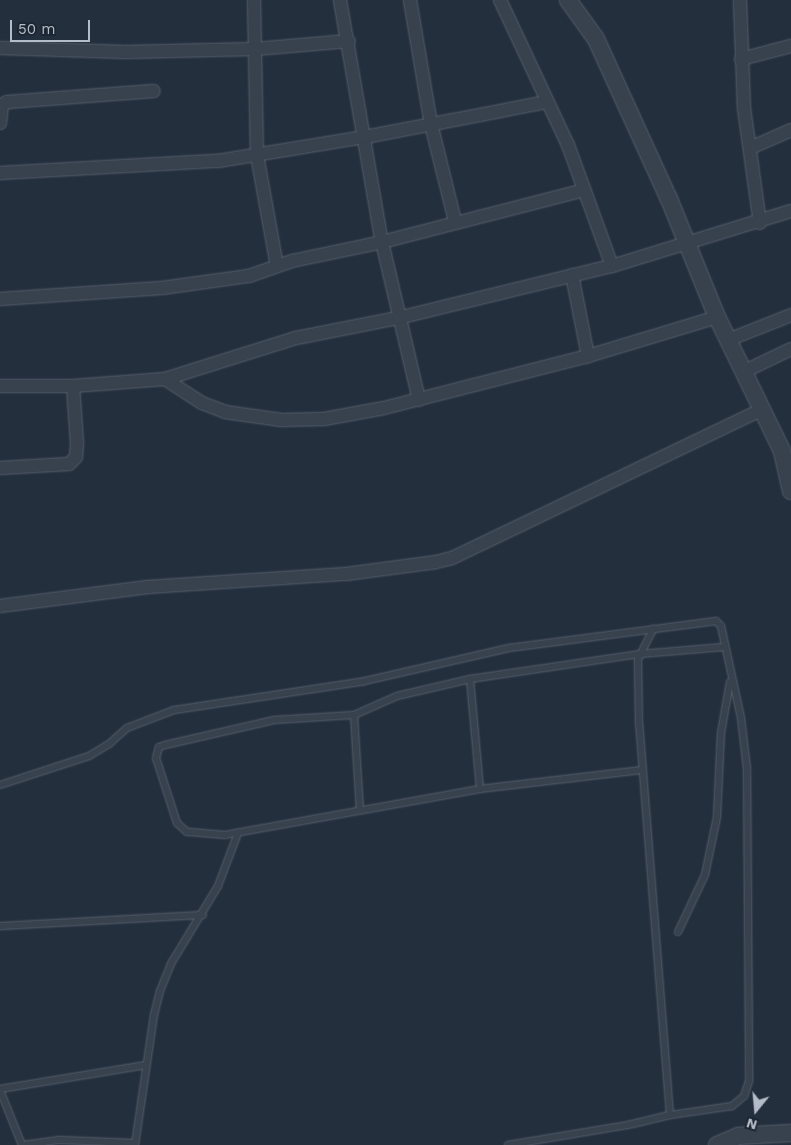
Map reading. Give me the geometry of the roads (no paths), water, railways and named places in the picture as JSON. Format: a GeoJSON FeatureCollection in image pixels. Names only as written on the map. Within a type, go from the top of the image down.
{"type":"FeatureCollection","features":[{"type":"Feature","properties":{"kind":"street"},"geometry":{"type":"LineString","coordinates":[[254,0],[257,155],[277,266]]}},
{"type":"Feature","properties":{"kind":"street"},"geometry":{"type":"LineString","coordinates":[[340,0],[349,41],[382,242],[398,318],[419,400]]}},
{"type":"Feature","properties":{"kind":"street"},"geometry":{"type":"LineString","coordinates":[[410,0],[431,124],[455,221]]}},
{"type":"Feature","properties":{"kind":"street"},"geometry":{"type":"LineString","coordinates":[[500,0],[546,102],[561,130],[612,266]]}},
{"type":"Feature","properties":{"kind":"street"},"geometry":{"type":"LineString","coordinates":[[568,0],[596,39],[688,242],[717,317],[735,356],[762,410],[787,450],[791,491]]}},
{"type":"Feature","properties":{"kind":"street"},"geometry":{"type":"LineString","coordinates":[[740,0],[742,59],[750,148],[760,222]]}},
{"type":"Feature","properties":{"kind":"street"},"geometry":{"type":"LineString","coordinates":[[0,48],[126,52],[255,49],[349,41]]}},
{"type":"Feature","properties":{"kind":"street"},"geometry":{"type":"LineString","coordinates":[[742,59],[791,46]]}},
{"type":"Feature","properties":{"kind":"street"},"geometry":{"type":"LineString","coordinates":[[0,123],[2,105],[7,102],[154,91]]}},
{"type":"Feature","properties":{"kind":"street"},"geometry":{"type":"LineString","coordinates":[[0,173],[195,164],[365,138],[546,102]]}},
{"type":"Feature","properties":{"kind":"street"},"geometry":{"type":"LineString","coordinates":[[750,148],[791,130]]}},
{"type":"Feature","properties":{"kind":"street"},"geometry":{"type":"LineString","coordinates":[[0,298],[162,288],[249,276],[277,266],[382,242],[455,221],[584,190]]}},
{"type":"Feature","properties":{"kind":"street"},"geometry":{"type":"LineString","coordinates":[[0,386],[73,386],[165,379],[296,338],[398,318],[612,266],[791,211]]}},
{"type":"Feature","properties":{"kind":"street"},"geometry":{"type":"LineString","coordinates":[[572,275],[588,356]]}},
{"type":"Feature","properties":{"kind":"street"},"geometry":{"type":"LineString","coordinates":[[735,356],[791,315]]}},
{"type":"Feature","properties":{"kind":"street"},"geometry":{"type":"LineString","coordinates":[[165,379],[214,408],[281,420],[324,419],[419,400],[588,356],[717,317]]}},
{"type":"Feature","properties":{"kind":"street"},"geometry":{"type":"LineString","coordinates":[[735,356],[791,349]]}},
{"type":"Feature","properties":{"kind":"street"},"geometry":{"type":"LineString","coordinates":[[0,468],[69,464],[76,456],[78,443],[73,386]]}},
{"type":"Feature","properties":{"kind":"street"},"geometry":{"type":"LineString","coordinates":[[0,606],[148,587],[346,574],[436,562],[452,558],[762,410]]}},
{"type":"Feature","properties":{"kind":"street"},"geometry":{"type":"LineString","coordinates":[[717,1145],[738,1136],[791,1133]]}},
{"type":"Feature","properties":{"kind":"lane"},"geometry":{"type":"LineString","coordinates":[[0,785],[88,756],[109,744],[127,728],[174,710],[365,681],[509,648],[716,621],[721,626],[731,681],[741,718],[747,768],[749,1081],[744,1096],[732,1106],[670,1115],[508,1145]]}},
{"type":"Feature","properties":{"kind":"lane"},"geometry":{"type":"LineString","coordinates":[[653,629],[640,654],[641,770],[670,1115]]}},
{"type":"Feature","properties":{"kind":"lane"},"geometry":{"type":"LineString","coordinates":[[641,770],[480,789],[238,833],[187,832],[177,824],[156,758],[159,747],[274,720],[354,715],[397,696],[470,679],[640,654],[724,647]]}},
{"type":"Feature","properties":{"kind":"lane"},"geometry":{"type":"LineString","coordinates":[[470,679],[480,789]]}},
{"type":"Feature","properties":{"kind":"lane"},"geometry":{"type":"LineString","coordinates":[[678,932],[706,875],[717,817],[722,733],[731,681]]}},
{"type":"Feature","properties":{"kind":"lane"},"geometry":{"type":"LineString","coordinates":[[354,715],[360,810]]}},
{"type":"Feature","properties":{"kind":"lane"},"geometry":{"type":"LineString","coordinates":[[146,1065],[0,1090],[23,1145],[61,1142],[135,1144],[145,1096],[146,1065],[154,1015],[165,978],[203,915],[225,872],[238,833]]}},
{"type":"Feature","properties":{"kind":"lane"},"geometry":{"type":"LineString","coordinates":[[0,926],[203,915]]}}]}
